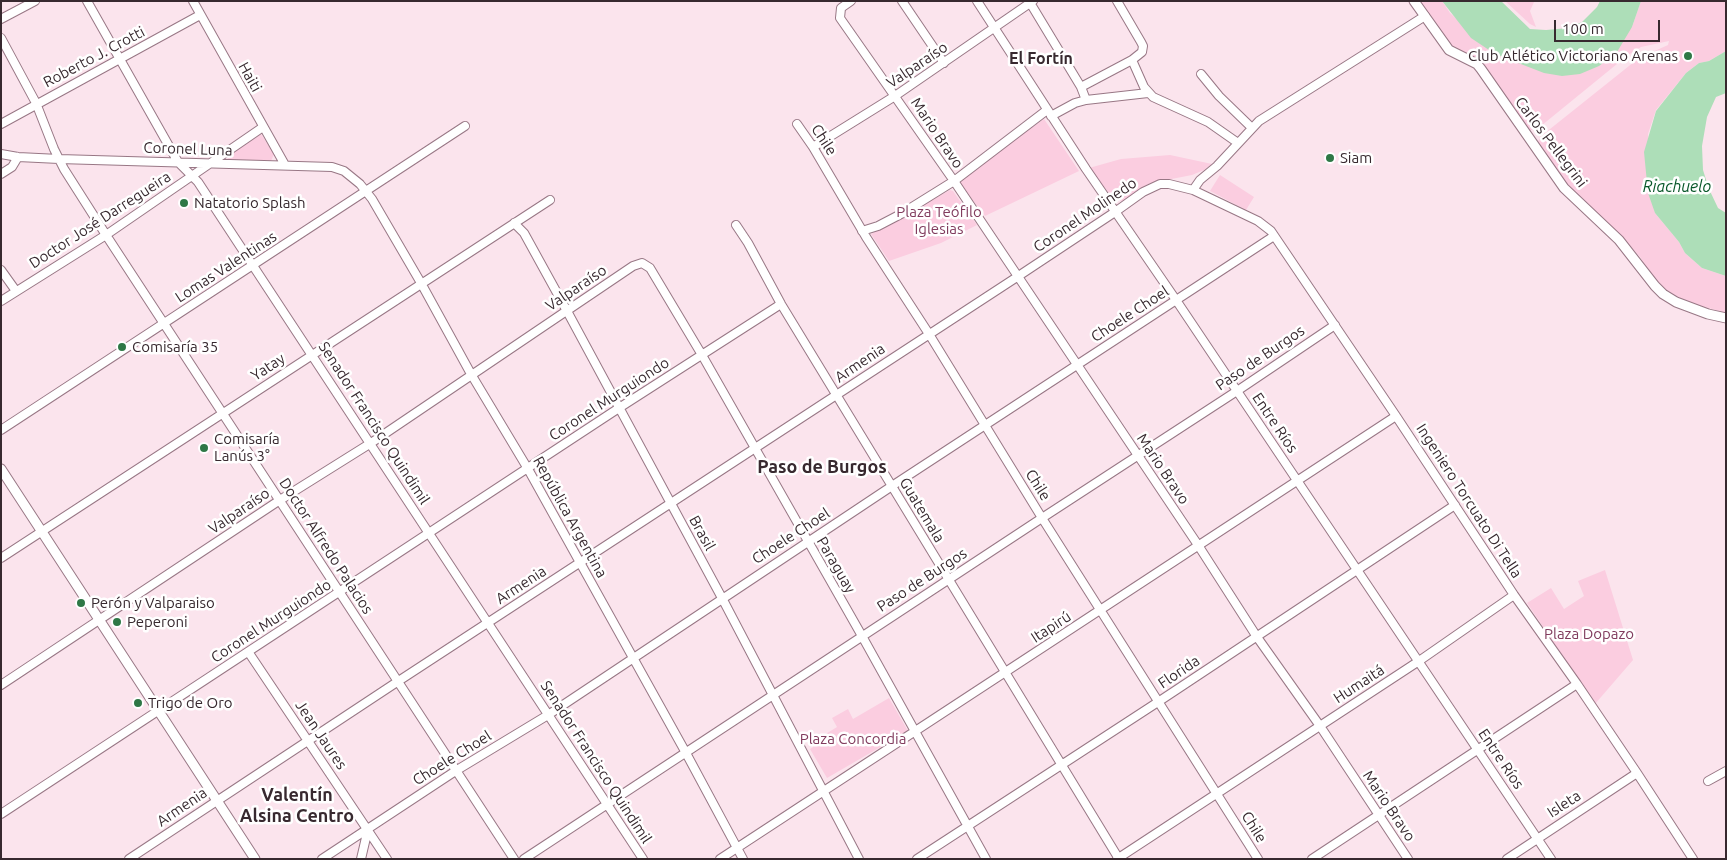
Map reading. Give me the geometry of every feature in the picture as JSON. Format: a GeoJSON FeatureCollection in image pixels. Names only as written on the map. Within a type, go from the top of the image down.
{"type":"FeatureCollection","features":[{"type":"Feature","properties":{"kind":"street"},"geometry":{"type":"LineString","coordinates":[[1,20],[34,1]]}},
{"type":"Feature","properties":{"kind":"street","name":"Senador Francisco Quindimil"},"geometry":{"type":"LineString","coordinates":[[87,1],[178,162],[184,170],[193,176],[312,354],[643,859]]}},
{"type":"Feature","properties":{"kind":"street","name":"Haiti"},"geometry":{"type":"LineString","coordinates":[[192,1],[284,165]]}},
{"type":"Feature","properties":{"kind":"street","name":"Mario Bravo"},"geometry":{"type":"LineString","coordinates":[[851,1],[840,12],[840,18],[954,181],[1198,545],[1257,637],[1320,726],[1408,859]]}},
{"type":"Feature","properties":{"kind":"street"},"geometry":{"type":"LineString","coordinates":[[902,1],[944,63]]}},
{"type":"Feature","properties":{"kind":"street","name":"Entre Ríos"},"geometry":{"type":"LineString","coordinates":[[977,1],[1115,212],[1419,660],[1551,859]]}},
{"type":"Feature","properties":{"kind":"street"},"geometry":{"type":"LineString","coordinates":[[1081,87],[1132,60],[1142,52],[1143,46],[1117,1]]}},
{"type":"Feature","properties":{"kind":"street","name":"Carlos Pellegrini"},"geometry":{"type":"LineString","coordinates":[[1414,1],[1449,50],[1477,64],[1564,188],[1618,240],[1655,286],[1663,294],[1676,302],[1708,314],[1726,318]]}},
{"type":"Feature","properties":{"kind":"street"},"geometry":{"type":"LineString","coordinates":[[1031,2],[1081,87],[1086,100]]}},
{"type":"Feature","properties":{"kind":"street","name":"Valparaíso"},"geometry":{"type":"LineString","coordinates":[[813,147],[895,96],[1031,2]]}},
{"type":"Feature","properties":{"kind":"street","name":"Roberto J. Crotti"},"geometry":{"type":"LineString","coordinates":[[1,124],[200,15]]}},
{"type":"Feature","properties":{"kind":"street"},"geometry":{"type":"LineString","coordinates":[[1193,190],[1200,180],[1217,166],[1252,128],[1284,105],[1425,16]]}},
{"type":"Feature","properties":{"kind":"street","name":"Doctor Alfredo Palacios"},"geometry":{"type":"LineString","coordinates":[[1,38],[36,104],[59,159],[106,235],[514,859]]}},
{"type":"Feature","properties":{"kind":"street"},"geometry":{"type":"LineString","coordinates":[[1132,60],[1148,93],[1159,101],[1208,122],[1238,143]]}},
{"type":"Feature","properties":{"kind":"street"},"geometry":{"type":"LineString","coordinates":[[1201,74],[1219,96],[1252,128]]}},
{"type":"Feature","properties":{"kind":"street"},"geometry":{"type":"LineString","coordinates":[[862,231],[878,226],[901,214],[954,181],[1049,113],[1086,100],[1148,93]]}},
{"type":"Feature","properties":{"kind":"street","name":"Chile"},"geometry":{"type":"LineString","coordinates":[[797,124],[1042,518],[1258,859]]}},
{"type":"Feature","properties":{"kind":"street","name":"Lomas Valentinas"},"geometry":{"type":"LineString","coordinates":[[1,430],[465,126]]}},
{"type":"Feature","properties":{"kind":"street","name":"Doctor José Darregueira"},"geometry":{"type":"LineString","coordinates":[[1,301],[106,235],[263,127]]}},
{"type":"Feature","properties":{"kind":"street","name":"Coronel Luna"},"geometry":{"type":"LineString","coordinates":[[1,154],[18,157],[59,159],[337,168],[349,175],[366,191]]}},
{"type":"Feature","properties":{"kind":"street"},"geometry":{"type":"LineString","coordinates":[[1,174],[12,167],[18,157]]}},
{"type":"Feature","properties":{"kind":"street","name":"Coronel Molinedo"},"geometry":{"type":"LineString","coordinates":[[929,334],[1143,192],[1160,184],[1180,186],[1193,190]]}},
{"type":"Feature","properties":{"kind":"street","name":"Ingeniero Torcuato Di Tella"},"geometry":{"type":"LineString","coordinates":[[1193,190],[1267,226],[1396,416],[1514,595],[1637,773],[1693,859]]}},
{"type":"Feature","properties":{"kind":"street","name":"República Argentina"},"geometry":{"type":"LineString","coordinates":[[366,191],[528,469],[743,859]]}},
{"type":"Feature","properties":{"kind":"street","name":"Yatay"},"geometry":{"type":"LineString","coordinates":[[1,558],[550,200]]}},
{"type":"Feature","properties":{"kind":"street","name":"Brasil"},"geometry":{"type":"LineString","coordinates":[[514,223],[524,233],[567,312],[722,598],[859,859]]}},
{"type":"Feature","properties":{"kind":"street","name":"Guatemala"},"geometry":{"type":"LineString","coordinates":[[736,225],[748,243],[781,304],[1118,858]]}},
{"type":"Feature","properties":{"kind":"street","name":"Choele Choel"},"geometry":{"type":"LineString","coordinates":[[322,859],[457,770],[548,714],[1274,236]]}},
{"type":"Feature","properties":{"kind":"street","name":"Valparaíso"},"geometry":{"type":"LineString","coordinates":[[1,685],[280,500],[371,443],[633,266],[642,263]]}},
{"type":"Feature","properties":{"kind":"street","name":"Paraguay"},"geometry":{"type":"LineString","coordinates":[[642,263],[650,268],[702,355],[986,859]]}},
{"type":"Feature","properties":{"kind":"street"},"geometry":{"type":"LineString","coordinates":[[1,270],[16,292]]}},
{"type":"Feature","properties":{"kind":"street","name":"Coronel Murguiondo"},"geometry":{"type":"LineString","coordinates":[[1,814],[158,710],[249,653],[619,408],[781,304]]}},
{"type":"Feature","properties":{"kind":"street","name":"Paso de Burgos"},"geometry":{"type":"LineString","coordinates":[[524,859],[1335,325]]}},
{"type":"Feature","properties":{"kind":"street","name":"Armenia"},"geometry":{"type":"LineString","coordinates":[[129,859],[929,334]]}},
{"type":"Feature","properties":{"kind":"street","name":"Itapirú"},"geometry":{"type":"LineString","coordinates":[[720,859],[1396,416]]}},
{"type":"Feature","properties":{"kind":"street"},"geometry":{"type":"LineString","coordinates":[[1,469],[256,859]]}},
{"type":"Feature","properties":{"kind":"street","name":"Florida"},"geometry":{"type":"LineString","coordinates":[[917,859],[1455,505]]}},
{"type":"Feature","properties":{"kind":"street","name":"Humaitá"},"geometry":{"type":"LineString","coordinates":[[1118,858],[1320,726],[1514,595]]}},
{"type":"Feature","properties":{"kind":"street","name":"Jean Jaures"},"geometry":{"type":"LineString","coordinates":[[249,653],[387,859]]}},
{"type":"Feature","properties":{"kind":"street"},"geometry":{"type":"LineString","coordinates":[[1312,859],[1577,684]]}},
{"type":"Feature","properties":{"kind":"street"},"geometry":{"type":"LineString","coordinates":[[1708,781],[1726,771]]}},
{"type":"Feature","properties":{"kind":"street","name":"Isleta"},"geometry":{"type":"LineString","coordinates":[[1507,859],[1637,773]]}},
{"type":"Feature","properties":{"kind":"street"},"geometry":{"type":"LineString","coordinates":[[361,859],[368,829]]}},
{"type":"Feature","properties":{"kind":"green space"},"geometry":{"type":"Polygon","coordinates":[[[1416,1],[1442,1],[1450,13],[1495,54],[1519,63],[1632,27],[1641,1],[1726,1],[1726,51],[1709,61],[1699,63],[1686,73],[1656,110],[1648,134],[1655,213],[1679,242],[1685,253],[1702,268],[1726,276],[1726,313],[1687,302],[1666,290],[1654,278],[1633,249],[1565,183],[1537,144],[1540,137],[1639,58],[1668,45],[1669,41],[1641,47],[1628,55],[1536,130],[1527,130],[1488,74],[1455,51],[1416,1]]]}},
{"type":"Feature","properties":{"kind":"green space"},"geometry":{"type":"Polygon","coordinates":[[[1505,1],[1534,2],[1530,11],[1536,27],[1530,24],[1505,1]]]}},
{"type":"Feature","properties":{"kind":"green space"},"geometry":{"type":"Polygon","coordinates":[[[1044,119],[1079,171],[985,216],[957,180],[1044,119]]]}},
{"type":"Feature","properties":{"kind":"green space"},"geometry":{"type":"Polygon","coordinates":[[[261,134],[274,154],[271,161],[228,160],[227,156],[261,134]]]}},
{"type":"Feature","properties":{"kind":"green space"},"geometry":{"type":"Polygon","coordinates":[[[1170,155],[1212,164],[1192,175],[1151,183],[1121,201],[1113,198],[1089,168],[1121,159],[1170,155]]]}},
{"type":"Feature","properties":{"kind":"green space"},"geometry":{"type":"Polygon","coordinates":[[[1220,175],[1254,197],[1246,210],[1210,191],[1220,175]]]}},
{"type":"Feature","properties":{"kind":"green space","name":"Plaza Teófilo Iglesias"},"geometry":{"type":"Polygon","coordinates":[[[950,190],[953,191],[977,225],[941,243],[889,261],[871,234],[950,190]]]}},
{"type":"Feature","properties":{"kind":"green space","name":"Plaza Dopazo"},"geometry":{"type":"Polygon","coordinates":[[[1605,570],[1633,660],[1595,704],[1527,603],[1551,588],[1564,609],[1584,596],[1578,581],[1605,570]]]}},
{"type":"Feature","properties":{"kind":"green space","name":"Plaza Concordia"},"geometry":{"type":"Polygon","coordinates":[[[889,698],[908,731],[827,778],[810,749],[826,739],[824,735],[837,727],[832,718],[848,709],[853,719],[889,698]]]}},
{"type":"Feature","properties":{"kind":"water"},"geometry":{"type":"Polygon","coordinates":[[[1442,1],[1501,1],[1530,29],[1546,30],[1568,28],[1582,22],[1597,7],[1600,1],[1641,1],[1632,27],[1617,52],[1599,66],[1580,74],[1562,76],[1544,73],[1495,54],[1471,38],[1442,1]]]}},
{"type":"Feature","properties":{"kind":"water","name":"Riachuelo"},"geometry":{"type":"Polygon","coordinates":[[[1726,51],[1726,93],[1716,97],[1707,117],[1702,146],[1703,170],[1709,189],[1718,208],[1726,213],[1726,276],[1702,268],[1685,253],[1679,242],[1655,213],[1648,193],[1644,152],[1656,111],[1686,73],[1699,63],[1709,61],[1726,51]]]}},
{"type":"Feature","properties":{"kind":"place","name":"Club Atlético Victoriano Arenas"},"geometry":{"type":"Point","coordinates":[1688,56]}},
{"type":"Feature","properties":{"kind":"place","name":"Siam"},"geometry":{"type":"Point","coordinates":[1330,158]}},
{"type":"Feature","properties":{"kind":"place","name":"Natatorio Splash"},"geometry":{"type":"Point","coordinates":[184,203]}},
{"type":"Feature","properties":{"kind":"place","name":"Comisaría 35"},"geometry":{"type":"Point","coordinates":[122,347]}},
{"type":"Feature","properties":{"kind":"place","name":"Comisaría Lanús 3°"},"geometry":{"type":"Point","coordinates":[204,448]}},
{"type":"Feature","properties":{"kind":"place","name":"Perón y Valparaiso"},"geometry":{"type":"Point","coordinates":[81,603]}},
{"type":"Feature","properties":{"kind":"place","name":"Peperoni"},"geometry":{"type":"Point","coordinates":[117,622]}},
{"type":"Feature","properties":{"kind":"place","name":"Trigo de Oro"},"geometry":{"type":"Point","coordinates":[138,703]}},
{"type":"Feature","properties":{"kind":"district","name":"El Fortín"},"geometry":{"type":"Point","coordinates":[1041,59]}},
{"type":"Feature","properties":{"kind":"district","name":"Paso de Burgos"},"geometry":{"type":"Point","coordinates":[822,467]}},
{"type":"Feature","properties":{"kind":"district","name":"Valentín Alsina Centro"},"geometry":{"type":"Point","coordinates":[297,805]}}]}
